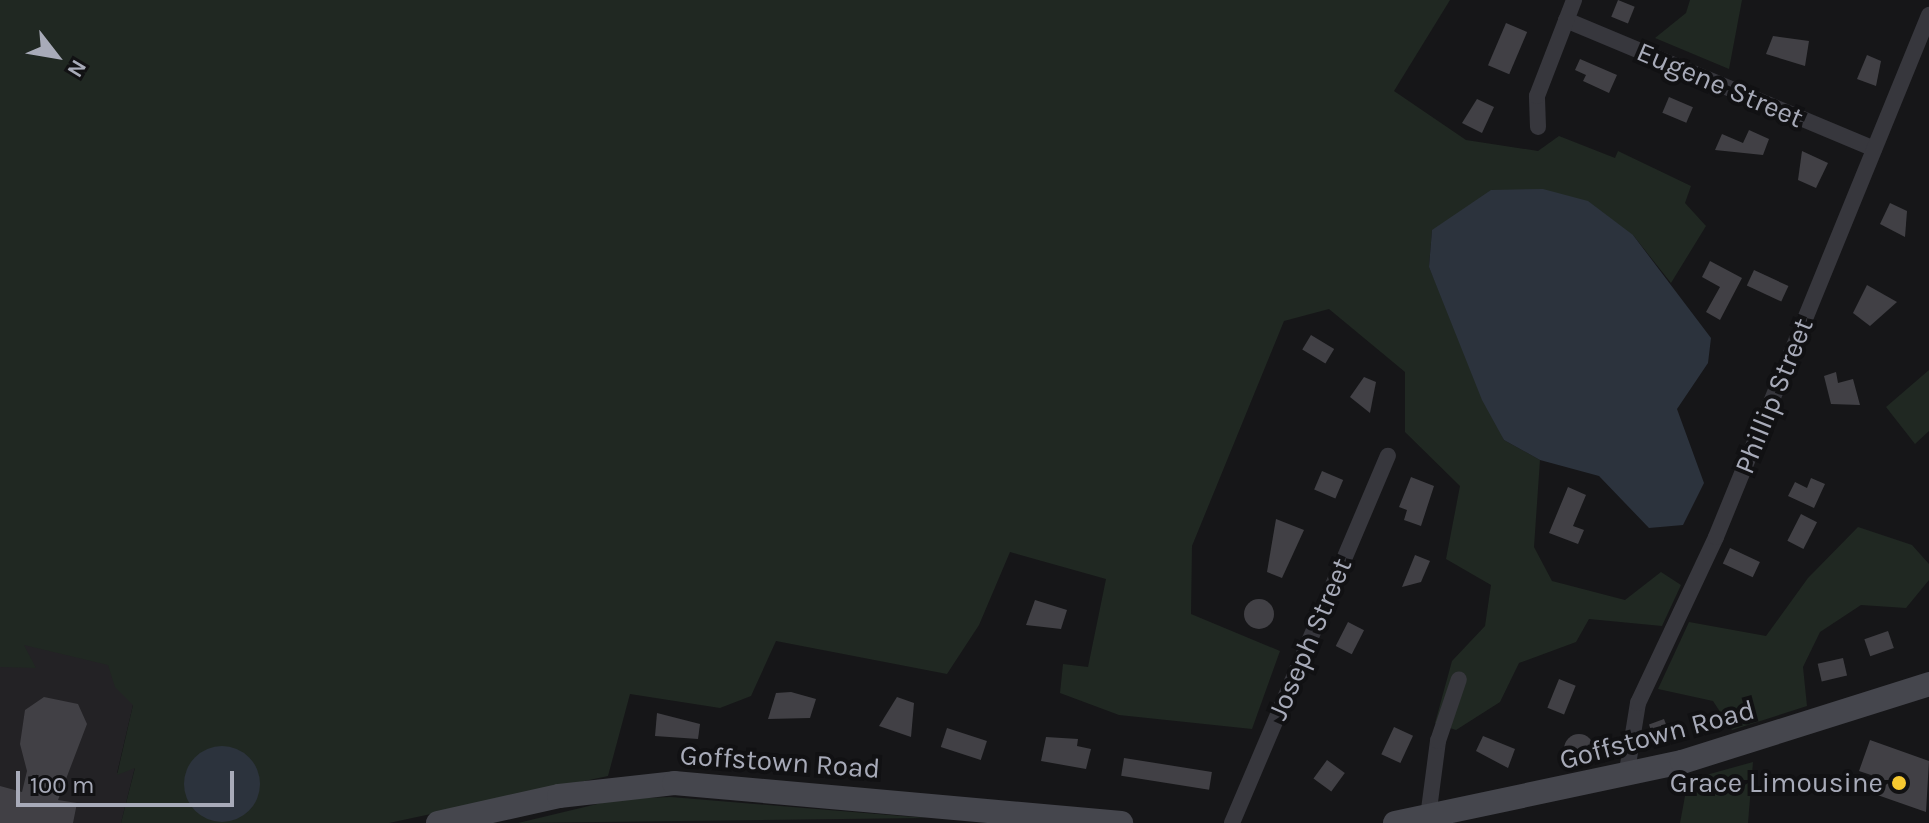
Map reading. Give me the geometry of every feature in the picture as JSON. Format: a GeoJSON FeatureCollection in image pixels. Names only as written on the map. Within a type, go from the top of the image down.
{"type":"FeatureCollection","features":[{"type":"Feature","properties":{"kind":"main road","name":"Goffstown Road"},"geometry":{"type":"LineString","coordinates":[[1395,823],[1441,818],[1626,777],[1929,684]]}},
{"type":"Feature","properties":{"kind":"main road","name":"Goffstown Road"},"geometry":{"type":"LineString","coordinates":[[438,823],[559,796],[674,783],[1121,823]]}},
{"type":"Feature","properties":{"kind":"street"},"geometry":{"type":"LineString","coordinates":[[1538,127],[1537,96],[1574,0]]}},
{"type":"Feature","properties":{"kind":"street","name":"Phillip Street"},"geometry":{"type":"LineString","coordinates":[[1626,777],[1638,703],[1716,537],[1929,15]]}},
{"type":"Feature","properties":{"kind":"street","name":"Eugene Street"},"geometry":{"type":"LineString","coordinates":[[1566,20],[1874,149]]}},
{"type":"Feature","properties":{"kind":"street","name":"Joseph Street"},"geometry":{"type":"LineString","coordinates":[[1232,823],[1388,456]]}},
{"type":"Feature","properties":{"kind":"street"},"geometry":{"type":"LineString","coordinates":[[1441,818],[1438,741],[1459,679]]}},
{"type":"Feature","properties":{"kind":"shaded area"},"geometry":{"type":"Polygon","coordinates":[[[0,0],[1450,0],[1394,91],[1466,140],[1538,151],[1559,136],[1615,158],[1618,151],[1691,186],[1685,203],[1706,226],[1671,283],[1633,235],[1432,230],[1429,267],[1504,440],[1540,460],[1534,547],[1552,581],[1625,600],[1661,572],[1681,585],[1662,626],[1589,619],[1576,642],[1519,663],[1500,702],[1456,730],[1435,723],[1452,661],[1485,626],[1491,585],[1446,559],[1460,486],[1405,432],[1405,372],[1329,309],[1284,321],[1192,546],[1191,614],[1280,651],[1252,729],[1119,715],[1060,693],[1063,664],[1088,667],[1106,579],[1010,552],[979,625],[947,674],[776,641],[751,696],[720,708],[630,694],[608,776],[389,823],[121,823],[135,768],[117,775],[133,705],[115,687],[108,665],[24,645],[36,668],[0,667],[0,0]]]}},
{"type":"Feature","properties":{"kind":"shaded area"},"geometry":{"type":"Polygon","coordinates":[[[1690,0],[1742,0],[1729,69],[1655,38],[1686,13],[1690,0]]]}},
{"type":"Feature","properties":{"kind":"shaded area"},"geometry":{"type":"Polygon","coordinates":[[[1543,189],[1588,201],[1633,235],[1711,338],[1708,363],[1677,409],[1704,483],[1683,525],[1649,528],[1599,476],[1540,460],[1504,440],[1482,400],[1429,267],[1432,230],[1491,190],[1543,189]]]}},
{"type":"Feature","properties":{"kind":"shaded area"},"geometry":{"type":"Polygon","coordinates":[[[1929,370],[1929,431],[1915,444],[1886,407],[1929,370]]]}},
{"type":"Feature","properties":{"kind":"shaded area"},"geometry":{"type":"Polygon","coordinates":[[[1858,527],[1912,545],[1929,564],[1929,580],[1906,608],[1861,605],[1820,632],[1803,667],[1807,706],[1732,730],[1713,701],[1658,689],[1689,622],[1766,636],[1808,578],[1858,527]]]}},
{"type":"Feature","properties":{"kind":"shaded area"},"geometry":{"type":"Polygon","coordinates":[[[0,632],[156,668],[133,705],[117,773],[135,767],[121,823],[0,823],[0,632]]]}},
{"type":"Feature","properties":{"kind":"shaded area"},"geometry":{"type":"Polygon","coordinates":[[[215,746],[229,746],[243,752],[254,763],[260,784],[257,799],[249,811],[229,822],[215,822],[201,816],[190,805],[184,791],[184,777],[190,763],[201,752],[215,746]]]}},
{"type":"Feature","properties":{"kind":"shaded area"},"geometry":{"type":"Polygon","coordinates":[[[1753,762],[1748,823],[1680,823],[1688,780],[1753,762]]]}},
{"type":"Feature","properties":{"kind":"shaded area"},"geometry":{"type":"Polygon","coordinates":[[[671,797],[926,818],[518,823],[618,799],[671,797]]]}},
{"type":"Feature","properties":{"kind":"building"},"geometry":{"type":"Polygon","coordinates":[[[1618,0],[1635,7],[1628,23],[1611,17],[1618,0]]]}},
{"type":"Feature","properties":{"kind":"building"},"geometry":{"type":"Polygon","coordinates":[[[1506,23],[1527,32],[1509,74],[1488,65],[1506,23]]]}},
{"type":"Feature","properties":{"kind":"building"},"geometry":{"type":"Polygon","coordinates":[[[1773,36],[1809,41],[1805,66],[1766,54],[1773,36]]]}},
{"type":"Feature","properties":{"kind":"building"},"geometry":{"type":"Polygon","coordinates":[[[1867,55],[1881,61],[1876,86],[1857,79],[1867,55]]]}},
{"type":"Feature","properties":{"kind":"building"},"geometry":{"type":"Polygon","coordinates":[[[1580,59],[1617,75],[1609,93],[1583,81],[1586,75],[1575,70],[1580,59]]]}},
{"type":"Feature","properties":{"kind":"building"},"geometry":{"type":"Polygon","coordinates":[[[1669,97],[1693,107],[1686,123],[1662,113],[1669,97]]]}},
{"type":"Feature","properties":{"kind":"building"},"geometry":{"type":"Polygon","coordinates":[[[1477,99],[1494,107],[1482,133],[1462,123],[1477,99]]]}},
{"type":"Feature","properties":{"kind":"building"},"geometry":{"type":"Polygon","coordinates":[[[1749,130],[1769,139],[1763,155],[1715,150],[1722,134],[1743,143],[1749,130]]]}},
{"type":"Feature","properties":{"kind":"building"},"geometry":{"type":"Polygon","coordinates":[[[1802,151],[1828,163],[1816,188],[1798,180],[1802,151]]]}},
{"type":"Feature","properties":{"kind":"building"},"geometry":{"type":"Polygon","coordinates":[[[1890,203],[1907,211],[1905,237],[1880,224],[1890,203]]]}},
{"type":"Feature","properties":{"kind":"building"},"geometry":{"type":"Polygon","coordinates":[[[1710,261],[1742,278],[1720,320],[1706,312],[1720,287],[1702,277],[1710,261]]]}},
{"type":"Feature","properties":{"kind":"building"},"geometry":{"type":"Polygon","coordinates":[[[1754,270],[1788,286],[1781,301],[1747,285],[1754,270]]]}},
{"type":"Feature","properties":{"kind":"building"},"geometry":{"type":"Polygon","coordinates":[[[1867,285],[1897,302],[1870,326],[1853,313],[1867,285]]]}},
{"type":"Feature","properties":{"kind":"building"},"geometry":{"type":"Polygon","coordinates":[[[1311,335],[1334,349],[1325,363],[1302,350],[1311,335]]]}},
{"type":"Feature","properties":{"kind":"building"},"geometry":{"type":"Polygon","coordinates":[[[1836,372],[1838,383],[1853,379],[1860,405],[1831,404],[1824,376],[1836,372]]]}},
{"type":"Feature","properties":{"kind":"building"},"geometry":{"type":"Polygon","coordinates":[[[1364,377],[1376,382],[1370,413],[1350,397],[1364,377]]]}},
{"type":"Feature","properties":{"kind":"building"},"geometry":{"type":"Polygon","coordinates":[[[1322,471],[1343,480],[1335,498],[1314,489],[1322,471]]]}},
{"type":"Feature","properties":{"kind":"building"},"geometry":{"type":"Polygon","coordinates":[[[1411,477],[1434,486],[1421,526],[1404,520],[1407,510],[1399,507],[1411,477]]]}},
{"type":"Feature","properties":{"kind":"building"},"geometry":{"type":"Polygon","coordinates":[[[1811,478],[1825,484],[1814,508],[1788,496],[1795,482],[1807,488],[1811,478]]]}},
{"type":"Feature","properties":{"kind":"building"},"geometry":{"type":"Polygon","coordinates":[[[1568,487],[1586,495],[1573,526],[1584,530],[1578,544],[1549,533],[1568,487]]]}},
{"type":"Feature","properties":{"kind":"building"},"geometry":{"type":"Polygon","coordinates":[[[1801,514],[1817,522],[1803,549],[1787,541],[1801,514]]]}},
{"type":"Feature","properties":{"kind":"building"},"geometry":{"type":"Polygon","coordinates":[[[1276,519],[1304,530],[1282,578],[1267,572],[1276,519]]]}},
{"type":"Feature","properties":{"kind":"building"},"geometry":{"type":"Polygon","coordinates":[[[1730,548],[1760,562],[1753,577],[1723,563],[1730,548]]]}},
{"type":"Feature","properties":{"kind":"building"},"geometry":{"type":"Polygon","coordinates":[[[1415,555],[1430,561],[1421,582],[1402,587],[1415,555]]]}},
{"type":"Feature","properties":{"kind":"building"},"geometry":{"type":"Polygon","coordinates":[[[1259,599],[1265,600],[1273,608],[1273,620],[1265,628],[1259,629],[1253,628],[1245,620],[1244,614],[1245,608],[1253,600],[1259,599]]]}},
{"type":"Feature","properties":{"kind":"building"},"geometry":{"type":"Polygon","coordinates":[[[1035,600],[1067,610],[1061,629],[1026,625],[1035,600]]]}},
{"type":"Feature","properties":{"kind":"building"},"geometry":{"type":"Polygon","coordinates":[[[1348,622],[1364,630],[1352,654],[1336,646],[1348,622]]]}},
{"type":"Feature","properties":{"kind":"building"},"geometry":{"type":"Polygon","coordinates":[[[1888,631],[1894,648],[1870,656],[1864,639],[1888,631]]]}},
{"type":"Feature","properties":{"kind":"building"},"geometry":{"type":"Polygon","coordinates":[[[1843,658],[1847,676],[1822,681],[1818,664],[1843,658]]]}},
{"type":"Feature","properties":{"kind":"building"},"geometry":{"type":"Polygon","coordinates":[[[1559,679],[1576,686],[1564,714],[1547,708],[1559,679]]]}},
{"type":"Feature","properties":{"kind":"building"},"geometry":{"type":"Polygon","coordinates":[[[791,692],[816,699],[810,718],[768,719],[776,693],[791,692]]]}},
{"type":"Feature","properties":{"kind":"building"},"geometry":{"type":"Polygon","coordinates":[[[44,697],[78,704],[87,724],[58,800],[77,803],[73,823],[0,823],[0,786],[22,792],[27,771],[20,744],[25,710],[44,697]]]}},
{"type":"Feature","properties":{"kind":"building"},"geometry":{"type":"Polygon","coordinates":[[[897,697],[914,703],[911,737],[879,726],[897,697]]]}},
{"type":"Feature","properties":{"kind":"building"},"geometry":{"type":"Polygon","coordinates":[[[657,713],[700,724],[698,739],[655,736],[657,713]]]}},
{"type":"Feature","properties":{"kind":"building"},"geometry":{"type":"Polygon","coordinates":[[[1664,719],[1672,741],[1657,746],[1649,724],[1664,719]]]}},
{"type":"Feature","properties":{"kind":"building"},"geometry":{"type":"Polygon","coordinates":[[[1394,727],[1413,736],[1400,763],[1381,754],[1394,727]]]}},
{"type":"Feature","properties":{"kind":"building"},"geometry":{"type":"Polygon","coordinates":[[[947,728],[987,741],[981,760],[941,747],[947,728]]]}},
{"type":"Feature","properties":{"kind":"building"},"geometry":{"type":"Polygon","coordinates":[[[1579,734],[1589,739],[1594,749],[1589,759],[1579,764],[1569,759],[1564,749],[1569,739],[1579,734]]]}},
{"type":"Feature","properties":{"kind":"building"},"geometry":{"type":"Polygon","coordinates":[[[1483,736],[1515,749],[1508,768],[1476,751],[1483,736]]]}},
{"type":"Feature","properties":{"kind":"building"},"geometry":{"type":"Polygon","coordinates":[[[1046,737],[1078,739],[1077,746],[1091,749],[1086,769],[1041,761],[1046,737]]]}},
{"type":"Feature","properties":{"kind":"building","name":"Grace Limousine"},"geometry":{"type":"Polygon","coordinates":[[[1870,740],[1929,761],[1926,812],[1866,791],[1871,775],[1859,771],[1870,740]]]}},
{"type":"Feature","properties":{"kind":"building"},"geometry":{"type":"Polygon","coordinates":[[[1124,758],[1212,772],[1209,790],[1121,776],[1124,758]]]}},
{"type":"Feature","properties":{"kind":"building"},"geometry":{"type":"Polygon","coordinates":[[[1327,760],[1345,773],[1331,792],[1313,779],[1327,760]]]}},
{"type":"Feature","properties":{"kind":"place","name":"Grace Limousine"},"geometry":{"type":"Point","coordinates":[1899,783]}}]}
